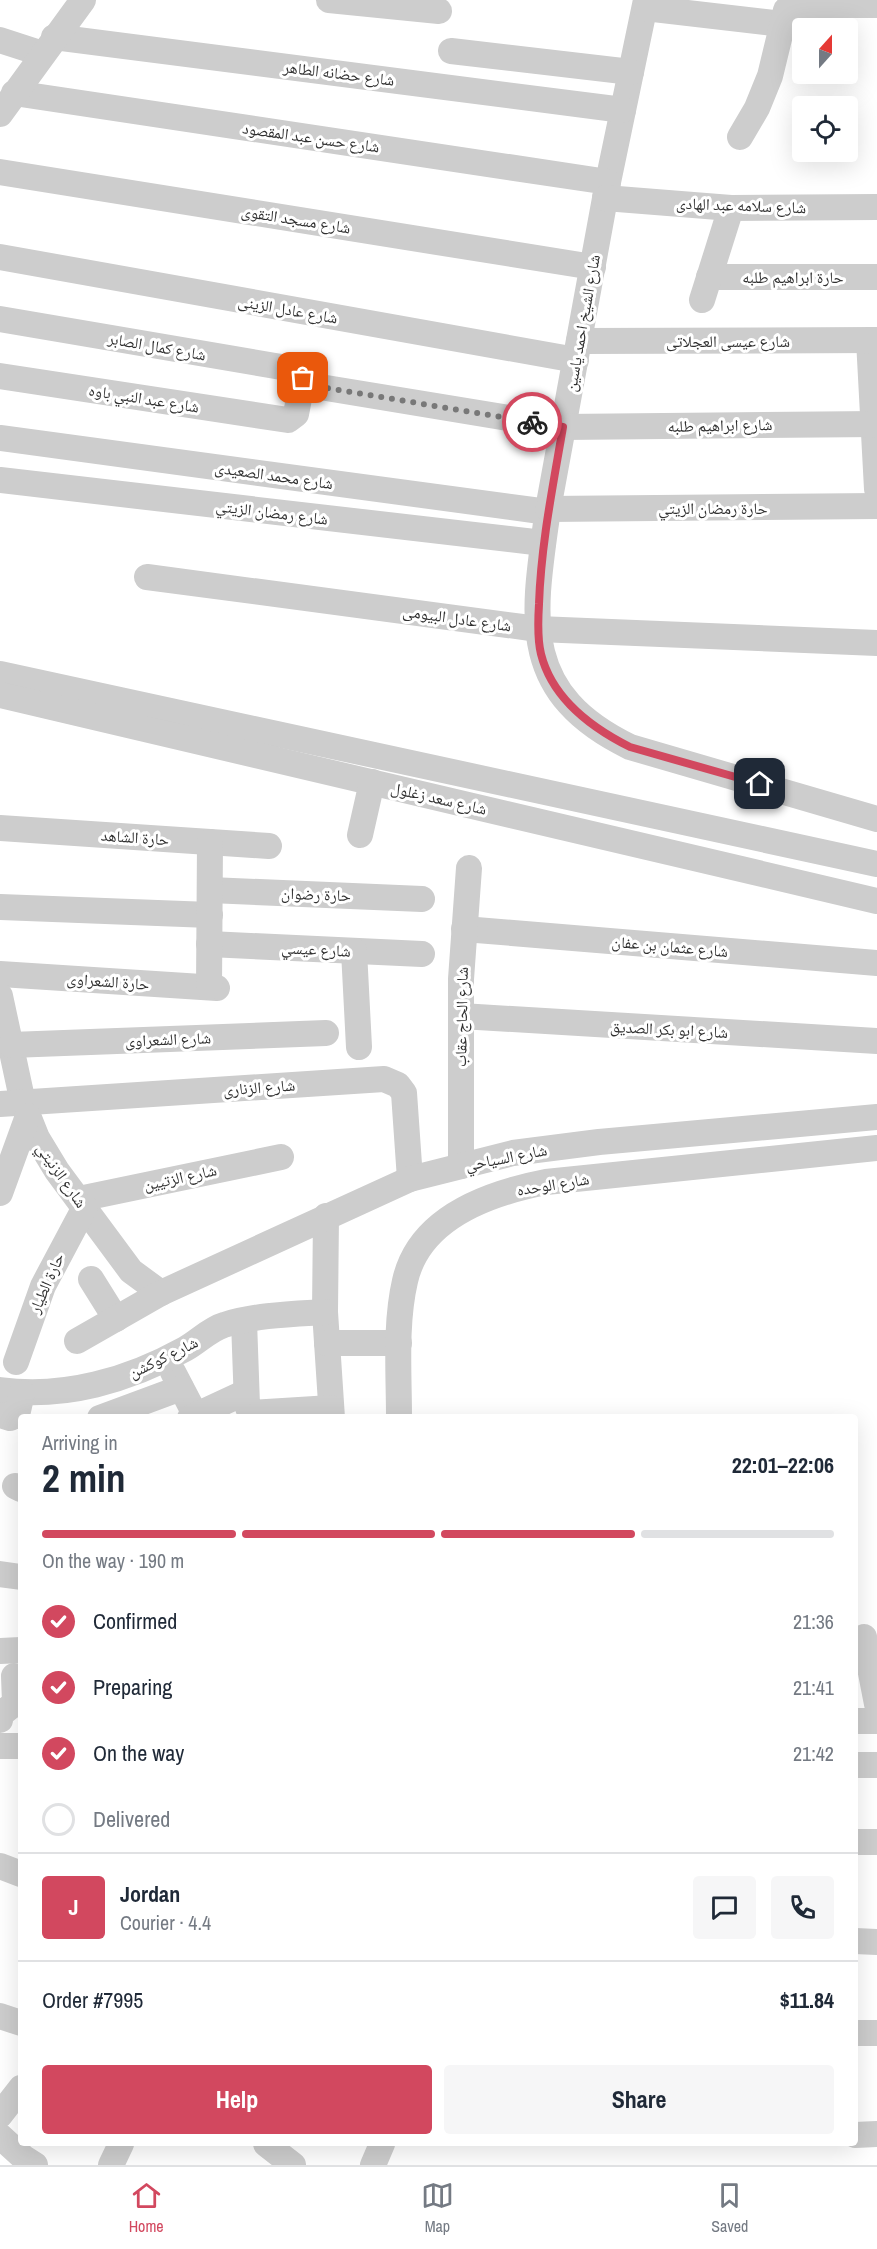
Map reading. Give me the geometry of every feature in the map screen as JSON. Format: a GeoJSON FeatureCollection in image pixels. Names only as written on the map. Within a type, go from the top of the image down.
{"type":"FeatureCollection","features":[{"type":"Feature","properties":{"kind":"street"},"geometry":{"type":"LineString","coordinates":[[7,104],[83,0]]}},
{"type":"Feature","properties":{"kind":"street"},"geometry":{"type":"LineString","coordinates":[[329,0],[439,11]]}},
{"type":"Feature","properties":{"kind":"street"},"geometry":{"type":"LineString","coordinates":[[646,4],[782,24]]}},
{"type":"Feature","properties":{"kind":"street","name":"شارع الشيخ احمد ياسين"},"geometry":{"type":"LineString","coordinates":[[646,4],[592,267],[548,511],[543,543],[538,629],[541,655],[566,701],[590,723],[630,747],[877,819]]}},
{"type":"Feature","properties":{"kind":"street"},"geometry":{"type":"LineString","coordinates":[[740,137],[757,108],[770,76],[786,10],[797,5],[877,5]]}},
{"type":"Feature","properties":{"kind":"street","name":"شارع حضانه الطاهر"},"geometry":{"type":"LineString","coordinates":[[0,40],[623,110]]}},
{"type":"Feature","properties":{"kind":"street"},"geometry":{"type":"LineString","coordinates":[[451,51],[631,72]]}},
{"type":"Feature","properties":{"kind":"street","name":"شارع حسن عبد المقصود"},"geometry":{"type":"LineString","coordinates":[[7,104],[607,190]]}},
{"type":"Feature","properties":{"kind":"street","name":"شارع مسجد التقوى"},"geometry":{"type":"LineString","coordinates":[[0,172],[592,267]]}},
{"type":"Feature","properties":{"kind":"street","name":"شارع سلامه عبد الهادى"},"geometry":{"type":"LineString","coordinates":[[607,190],[731,208],[877,207]]}},
{"type":"Feature","properties":{"kind":"street","name":"حارة ابراهيم طلبه"},"geometry":{"type":"LineString","coordinates":[[731,208],[706,289],[877,277]]}},
{"type":"Feature","properties":{"kind":"street","name":"شارع عادل الزينى"},"geometry":{"type":"LineString","coordinates":[[0,257],[578,351]]}},
{"type":"Feature","properties":{"kind":"street","name":"شارع كمال الصابر"},"geometry":{"type":"LineString","coordinates":[[0,319],[299,370],[302,375],[302,384]]}},
{"type":"Feature","properties":{"kind":"street"},"geometry":{"type":"LineString","coordinates":[[873,340],[877,489]]}},
{"type":"Feature","properties":{"kind":"street","name":"شارع عيسى العجلاتى"},"geometry":{"type":"LineString","coordinates":[[578,351],[873,340]]}},
{"type":"Feature","properties":{"kind":"street","name":"شارع عبد النبي باوه"},"geometry":{"type":"LineString","coordinates":[[0,376],[288,420],[296,414],[302,384]]}},
{"type":"Feature","properties":{"kind":"street"},"geometry":{"type":"LineString","coordinates":[[302,384],[563,427]]}},
{"type":"Feature","properties":{"kind":"street","name":"شارع ابراهيم طلبه"},"geometry":{"type":"LineString","coordinates":[[563,427],[875,424]]}},
{"type":"Feature","properties":{"kind":"street","name":"شارع محمد الصعيدى"},"geometry":{"type":"LineString","coordinates":[[0,438],[548,511]]}},
{"type":"Feature","properties":{"kind":"street","name":"شارع رمضان الزيتي"},"geometry":{"type":"LineString","coordinates":[[0,480],[543,543]]}},
{"type":"Feature","properties":{"kind":"street","name":"حارة رمضان الزيتي"},"geometry":{"type":"LineString","coordinates":[[548,511],[877,506]]}},
{"type":"Feature","properties":{"kind":"street","name":"شارع عادل البيومى"},"geometry":{"type":"LineString","coordinates":[[147,577],[538,629],[877,643]]}},
{"type":"Feature","properties":{"kind":"street","name":"شارع سعد زغلول"},"geometry":{"type":"LineString","coordinates":[[0,674],[877,864]]}},
{"type":"Feature","properties":{"kind":"street","name":"شارع سعد زغلول"},"geometry":{"type":"LineString","coordinates":[[0,695],[877,901]]}},
{"type":"Feature","properties":{"kind":"street"},"geometry":{"type":"LineString","coordinates":[[360,835],[372,782]]}},
{"type":"Feature","properties":{"kind":"street","name":"حارة الشاهد"},"geometry":{"type":"LineString","coordinates":[[0,828],[269,846]]}},
{"type":"Feature","properties":{"kind":"street"},"geometry":{"type":"LineString","coordinates":[[209,944],[210,842]]}},
{"type":"Feature","properties":{"kind":"street","name":"شارع الحاج عقاب"},"geometry":{"type":"LineString","coordinates":[[461,1166],[461,1017],[469,868]]}},
{"type":"Feature","properties":{"kind":"street","name":"حارة رضوان"},"geometry":{"type":"LineString","coordinates":[[210,890],[422,899]]}},
{"type":"Feature","properties":{"kind":"street"},"geometry":{"type":"LineString","coordinates":[[0,907],[210,915]]}},
{"type":"Feature","properties":{"kind":"street","name":"شارع عثمان بن عفان"},"geometry":{"type":"LineString","coordinates":[[464,929],[877,963]]}},
{"type":"Feature","properties":{"kind":"street","name":"شارع عيسي"},"geometry":{"type":"LineString","coordinates":[[209,944],[422,954]]}},
{"type":"Feature","properties":{"kind":"street","name":"حارة الشعراوى"},"geometry":{"type":"LineString","coordinates":[[0,974],[213,988],[209,944]]}},
{"type":"Feature","properties":{"kind":"street"},"geometry":{"type":"LineString","coordinates":[[354,951],[359,1047]]}},
{"type":"Feature","properties":{"kind":"street","name":"شارع الزنيتي"},"geometry":{"type":"LineString","coordinates":[[1,1007],[10,1045],[17,1108],[131,1271],[161,1293]]}},
{"type":"Feature","properties":{"kind":"street","name":"شارع ابو بكر الصديق"},"geometry":{"type":"LineString","coordinates":[[461,1017],[877,1041]]}},
{"type":"Feature","properties":{"kind":"street","name":"شارع الشعراوى"},"geometry":{"type":"LineString","coordinates":[[10,1045],[326,1033]]}},
{"type":"Feature","properties":{"kind":"street","name":"شارع الزنارى"},"geometry":{"type":"LineString","coordinates":[[17,1108],[384,1079],[393,1082],[404,1093],[410,1179]]}},
{"type":"Feature","properties":{"kind":"street"},"geometry":{"type":"LineString","coordinates":[[0,1194],[17,1108]]}},
{"type":"Feature","properties":{"kind":"street","name":"شارع السياحي"},"geometry":{"type":"LineString","coordinates":[[78,1341],[161,1293],[410,1179],[524,1151],[877,1117]]}},
{"type":"Feature","properties":{"kind":"street"},"geometry":{"type":"LineString","coordinates":[[753,1128],[757,1162]]}},
{"type":"Feature","properties":{"kind":"street","name":"شارع الوحده"},"geometry":{"type":"LineString","coordinates":[[399,1414],[399,1343],[405,1280],[425,1238],[440,1224],[478,1202],[520,1187],[546,1182],[877,1149]]}},
{"type":"Feature","properties":{"kind":"street","name":"شارع الزتيين"},"geometry":{"type":"LineString","coordinates":[[82,1203],[281,1157]]}},
{"type":"Feature","properties":{"kind":"street","name":"حارة الطيار"},"geometry":{"type":"LineString","coordinates":[[16,1362],[43,1286],[82,1203]]}},
{"type":"Feature","properties":{"kind":"street"},"geometry":{"type":"LineString","coordinates":[[293,1414],[332,1413],[325,1312],[326,1216]]}},
{"type":"Feature","properties":{"kind":"street"},"geometry":{"type":"LineString","coordinates":[[91,1279],[116,1319]]}},
{"type":"Feature","properties":{"kind":"street","name":"شارع كوكشن"},"geometry":{"type":"LineString","coordinates":[[11,1392],[64,1391],[107,1382],[166,1359],[223,1325],[325,1312]]}},
{"type":"Feature","properties":{"kind":"street"},"geometry":{"type":"LineString","coordinates":[[244,1321],[247,1410],[253,1414]]}},
{"type":"Feature","properties":{"kind":"street"},"geometry":{"type":"LineString","coordinates":[[327,1343],[399,1343]]}},
{"type":"Feature","properties":{"kind":"street"},"geometry":{"type":"LineString","coordinates":[[166,1359],[193,1414]]}},
{"type":"Feature","properties":{"kind":"street"},"geometry":{"type":"LineString","coordinates":[[111,1414],[182,1388]]}},
{"type":"Feature","properties":{"kind":"street"},"geometry":{"type":"LineString","coordinates":[[0,1415],[10,1418],[17,1415],[11,1392]]}},
{"type":"Feature","properties":{"kind":"street"},"geometry":{"type":"LineString","coordinates":[[200,1414],[246,1392]]}},
{"type":"Feature","properties":{"kind":"street"},"geometry":{"type":"LineString","coordinates":[[0,1574],[18,1577]]}},
{"type":"Feature","properties":{"kind":"street"},"geometry":{"type":"LineString","coordinates":[[865,1637],[877,1702]]}},
{"type":"Feature","properties":{"kind":"street"},"geometry":{"type":"LineString","coordinates":[[0,1651],[18,1650]]}},
{"type":"Feature","properties":{"kind":"street"},"geometry":{"type":"LineString","coordinates":[[12,1709],[14,1676]]}},
{"type":"Feature","properties":{"kind":"street"},"geometry":{"type":"LineString","coordinates":[[858,1721],[877,1721]]}},
{"type":"Feature","properties":{"kind":"street"},"geometry":{"type":"LineString","coordinates":[[0,1746],[18,1746]]}},
{"type":"Feature","properties":{"kind":"street"},"geometry":{"type":"LineString","coordinates":[[858,1765],[877,1765]]}},
{"type":"Feature","properties":{"kind":"street"},"geometry":{"type":"LineString","coordinates":[[858,1842],[877,1842]]}},
{"type":"Feature","properties":{"kind":"street"},"geometry":{"type":"LineString","coordinates":[[0,1866],[18,1873]]}},
{"type":"Feature","properties":{"kind":"street"},"geometry":{"type":"LineString","coordinates":[[858,1941],[877,1942]]}},
{"type":"Feature","properties":{"kind":"street"},"geometry":{"type":"LineString","coordinates":[[0,2016],[18,2022]]}},
{"type":"Feature","properties":{"kind":"street"},"geometry":{"type":"LineString","coordinates":[[858,2033],[877,2032]]}},
{"type":"Feature","properties":{"kind":"street"},"geometry":{"type":"LineString","coordinates":[[0,2115],[18,2092]]}},
{"type":"Feature","properties":{"kind":"street"},"geometry":{"type":"LineString","coordinates":[[858,2135],[877,2134]]}},
{"type":"Feature","properties":{"kind":"street"},"geometry":{"type":"LineString","coordinates":[[0,2136],[18,2162]]}},
{"type":"Feature","properties":{"kind":"street"},"geometry":{"type":"LineString","coordinates":[[111,2165],[120,2146]]}},
{"type":"Feature","properties":{"kind":"street"},"geometry":{"type":"LineString","coordinates":[[268,2146],[289,2164]]}},
{"type":"Feature","properties":{"kind":"way so far"},"geometry":{"type":"LineString","coordinates":[[303,378],[302,384],[532,422]]}},
{"type":"Feature","properties":{"kind":"route"},"geometry":{"type":"LineString","coordinates":[[532,422],[563,427],[540,561],[538,629],[541,655],[566,701],[590,723],[630,747],[760,784]]}}]}
